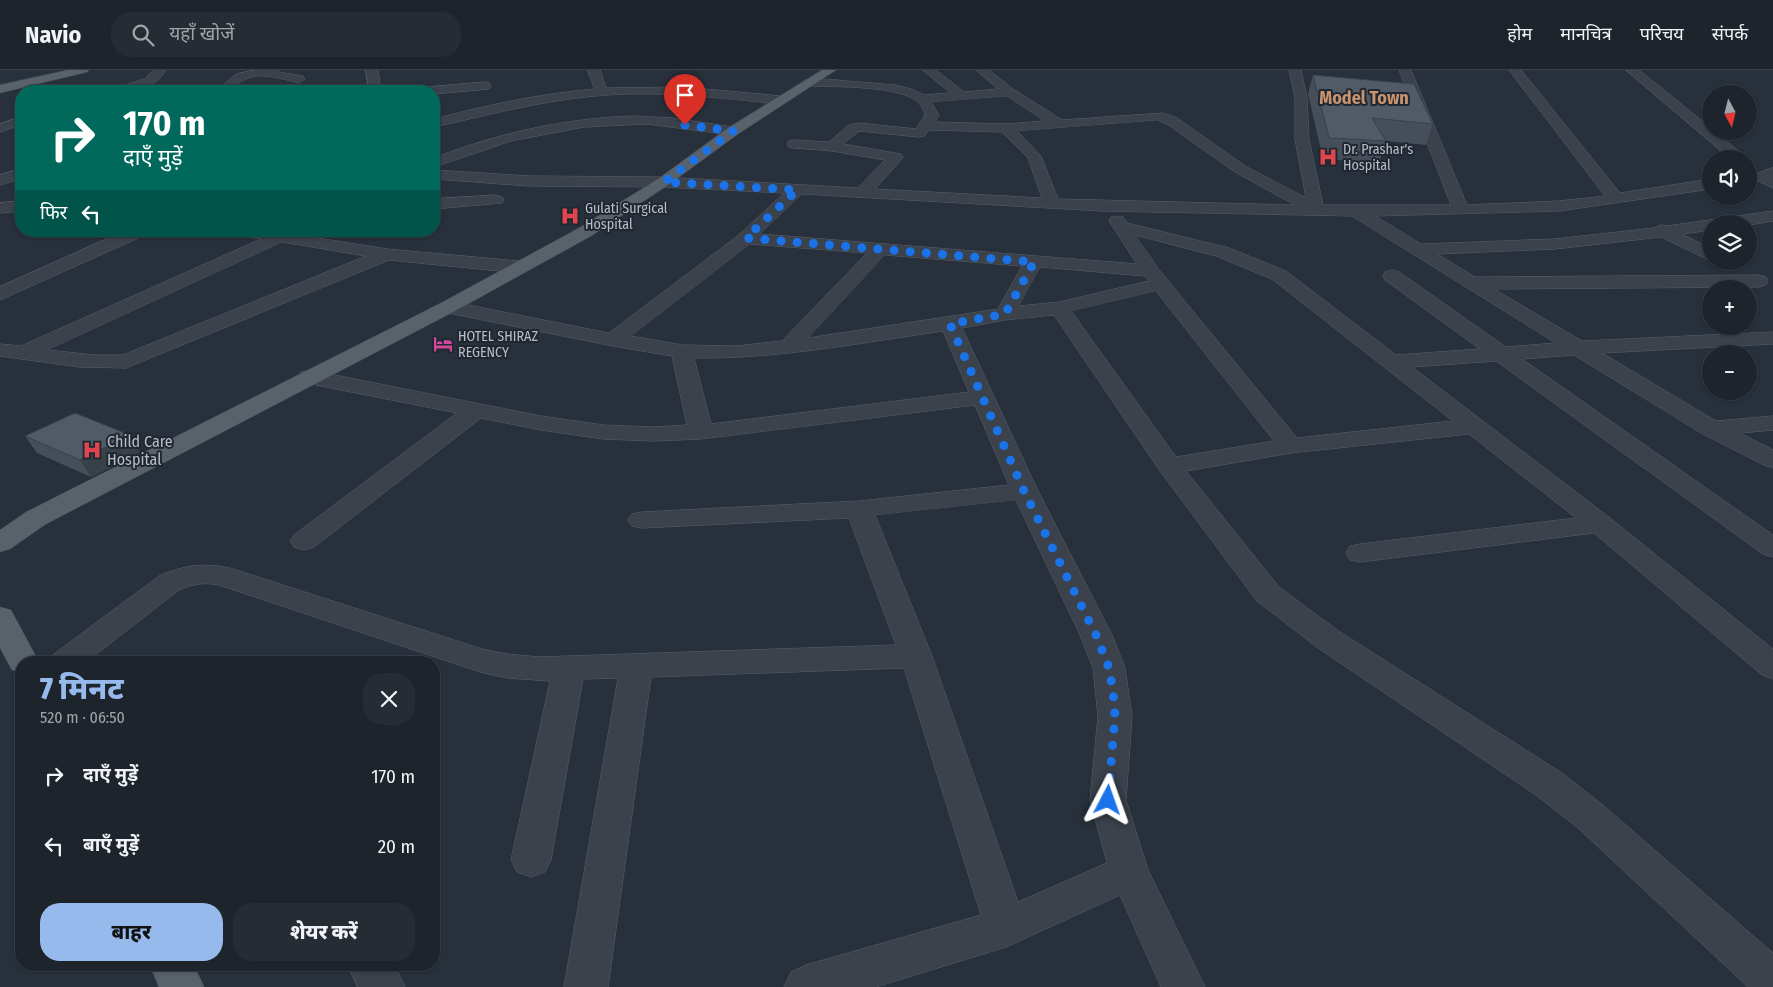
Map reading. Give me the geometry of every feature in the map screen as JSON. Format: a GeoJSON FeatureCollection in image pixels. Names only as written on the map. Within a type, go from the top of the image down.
{"type":"FeatureCollection","features":[{"type":"Feature","properties":{"kind":"main road"},"geometry":{"type":"LineString","coordinates":[[17,85],[83,70]]}},
{"type":"Feature","properties":{"kind":"main road"},"geometry":{"type":"LineString","coordinates":[[0,543],[36,518],[448,307],[585,232],[664,182],[733,131],[830,70]]}},
{"type":"Feature","properties":{"kind":"main road"},"geometry":{"type":"LineString","coordinates":[[0,89],[15,86]]}},
{"type":"Feature","properties":{"kind":"main road"},"geometry":{"type":"LineString","coordinates":[[0,618],[20,656]]}},
{"type":"Feature","properties":{"kind":"main road"},"geometry":{"type":"LineString","coordinates":[[174,971],[182,987]]}},
{"type":"Feature","properties":{"kind":"street"},"geometry":{"type":"LineString","coordinates":[[137,85],[158,75],[160,70]]}},
{"type":"Feature","properties":{"kind":"street"},"geometry":{"type":"LineString","coordinates":[[372,70],[374,85]]}},
{"type":"Feature","properties":{"kind":"street"},"geometry":{"type":"LineString","coordinates":[[484,110],[488,70]]}},
{"type":"Feature","properties":{"kind":"street"},"geometry":{"type":"LineString","coordinates":[[594,70],[601,92]]}},
{"type":"Feature","properties":{"kind":"street"},"geometry":{"type":"LineString","coordinates":[[929,70],[961,96]]}},
{"type":"Feature","properties":{"kind":"street"},"geometry":{"type":"LineString","coordinates":[[982,70],[1009,92],[1058,123]]}},
{"type":"Feature","properties":{"kind":"street"},"geometry":{"type":"LineString","coordinates":[[1296,70],[1301,98],[1302,139],[1316,210]]}},
{"type":"Feature","properties":{"kind":"street"},"geometry":{"type":"LineString","coordinates":[[1405,70],[1461,210]]}},
{"type":"Feature","properties":{"kind":"street"},"geometry":{"type":"LineString","coordinates":[[1514,70],[1619,206]]}},
{"type":"Feature","properties":{"kind":"street"},"geometry":{"type":"LineString","coordinates":[[1632,70],[1729,150]]}},
{"type":"Feature","properties":{"kind":"street"},"geometry":{"type":"LineString","coordinates":[[230,85],[240,77],[267,71],[299,79]]}},
{"type":"Feature","properties":{"kind":"street"},"geometry":{"type":"LineString","coordinates":[[812,82],[906,91],[922,99],[930,109],[932,115],[922,129],[862,193]]}},
{"type":"Feature","properties":{"kind":"street"},"geometry":{"type":"LineString","coordinates":[[440,90],[485,86]]}},
{"type":"Feature","properties":{"kind":"street"},"geometry":{"type":"LineString","coordinates":[[440,121],[484,110],[601,92],[670,90],[781,100]]}},
{"type":"Feature","properties":{"kind":"street"},"geometry":{"type":"LineString","coordinates":[[922,99],[1009,92]]}},
{"type":"Feature","properties":{"kind":"street"},"geometry":{"type":"LineString","coordinates":[[832,147],[854,128],[860,127],[922,129],[1006,128],[1158,116],[1165,118],[1240,169],[1316,210]]}},
{"type":"Feature","properties":{"kind":"street"},"geometry":{"type":"LineString","coordinates":[[440,161],[476,148],[528,134],[592,122],[652,121],[733,131]]}},
{"type":"Feature","properties":{"kind":"street"},"geometry":{"type":"LineString","coordinates":[[0,128],[15,123]]}},
{"type":"Feature","properties":{"kind":"street"},"geometry":{"type":"LineString","coordinates":[[1006,128],[1038,164],[1052,204]]}},
{"type":"Feature","properties":{"kind":"street"},"geometry":{"type":"LineString","coordinates":[[0,137],[15,138]]}},
{"type":"Feature","properties":{"kind":"street"},"geometry":{"type":"LineString","coordinates":[[794,144],[896,156]]}},
{"type":"Feature","properties":{"kind":"street"},"geometry":{"type":"LineString","coordinates":[[440,174],[538,181],[664,182],[1102,206],[1356,211],[1461,210],[1596,202],[1619,206],[1702,186]]}},
{"type":"Feature","properties":{"kind":"street"},"geometry":{"type":"LineString","coordinates":[[0,180],[15,176]]}},
{"type":"Feature","properties":{"kind":"street"},"geometry":{"type":"LineString","coordinates":[[614,340],[746,238],[797,190]]}},
{"type":"Feature","properties":{"kind":"street"},"geometry":{"type":"LineString","coordinates":[[440,204],[496,200]]}},
{"type":"Feature","properties":{"kind":"street"},"geometry":{"type":"LineString","coordinates":[[1102,206],[1123,227],[1156,277],[1291,446]]}},
{"type":"Feature","properties":{"kind":"street"},"geometry":{"type":"LineString","coordinates":[[0,208],[15,207]]}},
{"type":"Feature","properties":{"kind":"street"},"geometry":{"type":"LineString","coordinates":[[1356,211],[1712,429],[1773,460]]}},
{"type":"Feature","properties":{"kind":"street"},"geometry":{"type":"LineString","coordinates":[[1757,218],[1773,216]]}},
{"type":"Feature","properties":{"kind":"street"},"geometry":{"type":"LineString","coordinates":[[1639,221],[1702,251]]}},
{"type":"Feature","properties":{"kind":"street"},"geometry":{"type":"LineString","coordinates":[[1417,250],[1555,244],[1702,226]]}},
{"type":"Feature","properties":{"kind":"street"},"geometry":{"type":"LineString","coordinates":[[1123,227],[1228,254],[1263,266],[1278,275],[1476,426],[1600,524],[1773,667]]}},
{"type":"Feature","properties":{"kind":"street"},"geometry":{"type":"LineString","coordinates":[[0,294],[126,237]]}},
{"type":"Feature","properties":{"kind":"street"},"geometry":{"type":"LineString","coordinates":[[24,353],[283,237]]}},
{"type":"Feature","properties":{"kind":"street"},"geometry":{"type":"LineString","coordinates":[[298,237],[387,254],[519,267]]}},
{"type":"Feature","properties":{"kind":"street"},"geometry":{"type":"LineString","coordinates":[[746,238],[1034,262],[1156,277]]}},
{"type":"Feature","properties":{"kind":"street"},"geometry":{"type":"LineString","coordinates":[[788,347],[881,249]]}},
{"type":"Feature","properties":{"kind":"street"},"geometry":{"type":"LineString","coordinates":[[0,350],[91,362],[126,361],[387,254]]}},
{"type":"Feature","properties":{"kind":"street"},"geometry":{"type":"LineString","coordinates":[[1005,314],[1034,262]]}},
{"type":"Feature","properties":{"kind":"street"},"geometry":{"type":"LineString","coordinates":[[1741,270],[1768,283]]}},
{"type":"Feature","properties":{"kind":"street"},"geometry":{"type":"LineString","coordinates":[[1392,276],[1773,548]]}},
{"type":"Feature","properties":{"kind":"street"},"geometry":{"type":"LineString","coordinates":[[448,307],[614,340],[682,351],[736,352],[788,347],[950,324],[1005,314],[1059,308],[1156,277]]}},
{"type":"Feature","properties":{"kind":"street"},"geometry":{"type":"LineString","coordinates":[[1471,283],[1768,283]]}},
{"type":"Feature","properties":{"kind":"street"},"geometry":{"type":"LineString","coordinates":[[1059,308],[1169,466],[1268,594],[1329,640],[1549,784],[1591,817],[1773,983],[1768,987]]}},
{"type":"Feature","properties":{"kind":"street"},"geometry":{"type":"LineString","coordinates":[[950,324],[1024,491],[1096,635],[1109,668],[1115,716],[1108,800],[1129,872],[1183,987]]}},
{"type":"Feature","properties":{"kind":"street"},"geometry":{"type":"LineString","coordinates":[[1393,362],[1578,348],[1773,338]]}},
{"type":"Feature","properties":{"kind":"street"},"geometry":{"type":"LineString","coordinates":[[682,351],[701,432]]}},
{"type":"Feature","properties":{"kind":"street"},"geometry":{"type":"LineString","coordinates":[[309,377],[541,423],[603,432],[654,434],[701,432],[982,396]]}},
{"type":"Feature","properties":{"kind":"street"},"geometry":{"type":"LineString","coordinates":[[304,541],[477,410]]}},
{"type":"Feature","properties":{"kind":"street"},"geometry":{"type":"LineString","coordinates":[[1712,429],[1773,423]]}},
{"type":"Feature","properties":{"kind":"street"},"geometry":{"type":"LineString","coordinates":[[1169,466],[1291,446],[1476,426]]}},
{"type":"Feature","properties":{"kind":"street"},"geometry":{"type":"LineString","coordinates":[[642,520],[859,509],[1024,491]]}},
{"type":"Feature","properties":{"kind":"street"},"geometry":{"type":"LineString","coordinates":[[859,509],[916,656],[1006,927]]}},
{"type":"Feature","properties":{"kind":"street"},"geometry":{"type":"LineString","coordinates":[[1360,553],[1600,524]]}},
{"type":"Feature","properties":{"kind":"street"},"geometry":{"type":"LineString","coordinates":[[73,656],[169,583],[187,575],[209,573],[224,576],[480,660],[507,666],[539,669],[916,656]]}},
{"type":"Feature","properties":{"kind":"street"},"geometry":{"type":"LineString","coordinates":[[586,987],[636,666]]}},
{"type":"Feature","properties":{"kind":"street"},"geometry":{"type":"LineString","coordinates":[[531,860],[569,668]]}},
{"type":"Feature","properties":{"kind":"street"},"geometry":{"type":"LineString","coordinates":[[806,987],[1006,927],[1129,872]]}},
{"type":"Feature","properties":{"kind":"street"},"geometry":{"type":"LineString","coordinates":[[373,971],[383,987]]}},
{"type":"Feature","properties":{"kind":"building"},"geometry":{"type":"Polygon","coordinates":[[[1313,75],[1414,84],[1433,124],[1372,118],[1386,141],[1329,138],[1313,75]]]}},
{"type":"Feature","properties":{"kind":"building"},"geometry":{"type":"Polygon","coordinates":[[[75,413],[130,435],[80,460],[25,436],[75,413]]]}},
{"type":"Feature","properties":{"kind":"place","name":"Dr. Prashar's Hospital"},"geometry":{"type":"Point","coordinates":[1328,157]}},
{"type":"Feature","properties":{"kind":"place","name":"Gulati Surgical Hospital"},"geometry":{"type":"Point","coordinates":[570,216]}},
{"type":"Feature","properties":{"kind":"place","name":"HOTEL SHIRAZ REGENCY"},"geometry":{"type":"Point","coordinates":[443,344]}},
{"type":"Feature","properties":{"kind":"place","name":"Child Care Hospital"},"geometry":{"type":"Point","coordinates":[92,450]}},
{"type":"Feature","properties":{"kind":"district","name":"Model Town"},"geometry":{"type":"Point","coordinates":[1364,98]}},
{"type":"Feature","properties":{"kind":"route"},"geometry":{"type":"LineString","coordinates":[[685,125],[733,131],[664,182],[797,190],[746,238],[1034,262],[1005,314],[950,324],[1024,491],[1096,635],[1109,668],[1115,716],[1108,800]]}}]}
